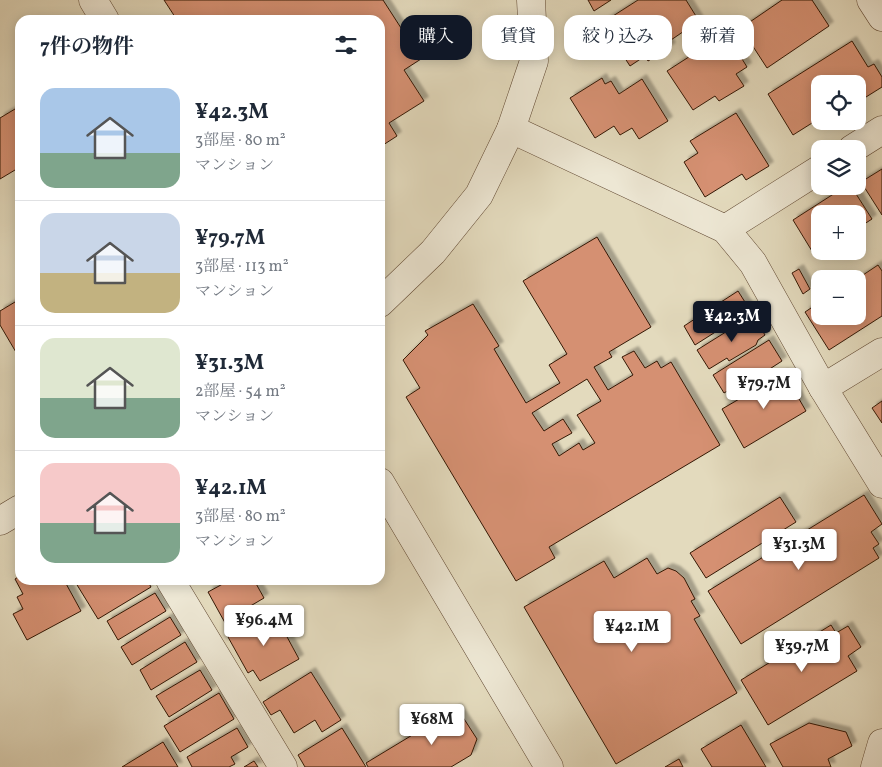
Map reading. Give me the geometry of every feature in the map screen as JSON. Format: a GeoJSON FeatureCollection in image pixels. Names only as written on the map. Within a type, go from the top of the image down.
{"type":"FeatureCollection","features":[{"type":"Feature","properties":{"kind":"street"},"geometry":{"type":"LineString","coordinates":[[93,0],[102,15]]}},
{"type":"Feature","properties":{"kind":"street"},"geometry":{"type":"LineString","coordinates":[[385,298],[433,252],[479,194],[511,129],[534,61],[531,0]]}},
{"type":"Feature","properties":{"kind":"street"},"geometry":{"type":"LineString","coordinates":[[871,0],[882,17]]}},
{"type":"Feature","properties":{"kind":"street"},"geometry":{"type":"LineString","coordinates":[[511,129],[725,229],[753,262],[824,388],[882,484]]}},
{"type":"Feature","properties":{"kind":"street"},"geometry":{"type":"LineString","coordinates":[[866,140],[882,130]]}},
{"type":"Feature","properties":{"kind":"street"},"geometry":{"type":"LineString","coordinates":[[725,229],[811,175]]}},
{"type":"Feature","properties":{"kind":"street"},"geometry":{"type":"LineString","coordinates":[[824,388],[882,352]]}},
{"type":"Feature","properties":{"kind":"street"},"geometry":{"type":"LineString","coordinates":[[385,490],[549,767]]}},
{"type":"Feature","properties":{"kind":"street"},"geometry":{"type":"LineString","coordinates":[[0,521],[15,513]]}},
{"type":"Feature","properties":{"kind":"street"},"geometry":{"type":"LineString","coordinates":[[173,585],[283,767]]}},
{"type":"Feature","properties":{"kind":"street"},"geometry":{"type":"LineString","coordinates":[[875,767],[882,743]]}},
{"type":"Feature","properties":{"kind":"building"},"geometry":{"type":"Polygon","coordinates":[[[164,0],[383,0],[400,26],[400,60],[419,60],[404,70],[424,101],[389,123],[397,136],[385,144],[385,15],[174,15],[164,0]]]}},
{"type":"Feature","properties":{"kind":"building"},"geometry":{"type":"Polygon","coordinates":[[[588,0],[611,0],[594,11],[588,0]]]}},
{"type":"Feature","properties":{"kind":"building"},"geometry":{"type":"Polygon","coordinates":[[[638,0],[686,0],[695,15],[682,15],[682,33],[672,39],[672,15],[615,15],[638,0]]]}},
{"type":"Feature","properties":{"kind":"building"},"geometry":{"type":"Polygon","coordinates":[[[782,0],[812,0],[829,26],[767,68],[754,48],[754,19],[782,0]]]}},
{"type":"Feature","properties":{"kind":"building"},"geometry":{"type":"Polygon","coordinates":[[[852,41],[868,67],[874,64],[882,77],[882,87],[866,97],[866,75],[811,75],[811,124],[793,135],[768,94],[852,41]]]}},
{"type":"Feature","properties":{"kind":"building"},"geometry":{"type":"Polygon","coordinates":[[[626,60],[639,60],[630,66],[626,60]]]}},
{"type":"Feature","properties":{"kind":"building"},"geometry":{"type":"Polygon","coordinates":[[[684,60],[743,60],[747,67],[736,74],[744,86],[719,101],[715,96],[693,110],[667,71],[684,60]]]}},
{"type":"Feature","properties":{"kind":"building"},"geometry":{"type":"Polygon","coordinates":[[[602,78],[605,84],[611,81],[619,94],[642,79],[668,121],[639,139],[632,128],[620,135],[614,126],[595,138],[570,98],[602,78]]]}},
{"type":"Feature","properties":{"kind":"building"},"geometry":{"type":"Polygon","coordinates":[[[15,109],[15,170],[0,179],[0,118],[15,109]]]}},
{"type":"Feature","properties":{"kind":"building"},"geometry":{"type":"Polygon","coordinates":[[[736,113],[769,166],[746,180],[742,174],[705,197],[684,162],[698,153],[690,141],[736,113]]]}},
{"type":"Feature","properties":{"kind":"building"},"geometry":{"type":"Polygon","coordinates":[[[882,169],[882,215],[866,190],[866,179],[882,169]]]}},
{"type":"Feature","properties":{"kind":"building"},"geometry":{"type":"Polygon","coordinates":[[[832,195],[857,195],[863,205],[816,205],[832,195]]]}},
{"type":"Feature","properties":{"kind":"building"},"geometry":{"type":"Polygon","coordinates":[[[811,208],[811,249],[793,220],[811,208]]]}},
{"type":"Feature","properties":{"kind":"building"},"geometry":{"type":"Polygon","coordinates":[[[866,210],[872,219],[866,223],[866,210]]]}},
{"type":"Feature","properties":{"kind":"building"},"geometry":{"type":"Polygon","coordinates":[[[597,237],[651,327],[609,352],[612,357],[594,367],[608,390],[633,375],[622,357],[634,351],[645,368],[657,361],[661,368],[671,362],[720,445],[549,547],[555,558],[516,581],[406,397],[420,388],[403,360],[428,335],[425,331],[473,304],[499,346],[494,349],[526,403],[560,383],[549,365],[567,354],[523,281],[597,237]],[[587,379],[532,413],[544,431],[563,419],[572,433],[552,444],[559,456],[579,443],[583,450],[595,443],[577,415],[601,401],[587,379]]]}},
{"type":"Feature","properties":{"kind":"building"},"geometry":{"type":"Polygon","coordinates":[[[878,265],[882,271],[882,316],[829,350],[813,325],[866,325],[866,273],[878,265]]]}},
{"type":"Feature","properties":{"kind":"building"},"geometry":{"type":"Polygon","coordinates":[[[799,269],[810,289],[803,294],[792,273],[799,269]]]}},
{"type":"Feature","properties":{"kind":"building"},"geometry":{"type":"Polygon","coordinates":[[[738,291],[750,310],[695,345],[684,326],[738,291]]]}},
{"type":"Feature","properties":{"kind":"building"},"geometry":{"type":"Polygon","coordinates":[[[15,302],[15,350],[0,325],[0,311],[15,302]]]}},
{"type":"Feature","properties":{"kind":"building"},"geometry":{"type":"Polygon","coordinates":[[[811,308],[811,322],[805,312],[811,308]]]}},
{"type":"Feature","properties":{"kind":"building"},"geometry":{"type":"Polygon","coordinates":[[[753,315],[765,335],[758,340],[756,345],[729,361],[727,358],[709,369],[697,350],[753,315]]]}},
{"type":"Feature","properties":{"kind":"building"},"geometry":{"type":"Polygon","coordinates":[[[769,340],[782,361],[744,387],[741,383],[724,393],[713,375],[769,340]]]}},
{"type":"Feature","properties":{"kind":"building"},"geometry":{"type":"Polygon","coordinates":[[[784,373],[806,411],[744,448],[722,409],[784,373]]]}},
{"type":"Feature","properties":{"kind":"building"},"geometry":{"type":"Polygon","coordinates":[[[882,401],[882,423],[872,408],[882,401]]]}},
{"type":"Feature","properties":{"kind":"building"},"geometry":{"type":"Polygon","coordinates":[[[864,495],[882,524],[871,532],[879,544],[873,548],[879,558],[741,644],[708,591],[864,495]]]}},
{"type":"Feature","properties":{"kind":"building"},"geometry":{"type":"Polygon","coordinates":[[[780,497],[796,522],[706,578],[690,553],[780,497]]]}},
{"type":"Feature","properties":{"kind":"building"},"geometry":{"type":"Polygon","coordinates":[[[647,558],[657,574],[668,568],[676,571],[684,578],[695,599],[691,601],[700,616],[694,619],[737,693],[616,764],[524,607],[604,561],[614,578],[647,558]]]}},
{"type":"Feature","properties":{"kind":"building"},"geometry":{"type":"Polygon","coordinates":[[[18,585],[67,585],[81,611],[27,640],[13,614],[23,609],[17,597],[23,594],[18,585]]]}},
{"type":"Feature","properties":{"kind":"building"},"geometry":{"type":"Polygon","coordinates":[[[77,585],[150,585],[151,587],[98,619],[77,585]]]}},
{"type":"Feature","properties":{"kind":"building"},"geometry":{"type":"Polygon","coordinates":[[[221,585],[257,585],[264,598],[247,608],[253,617],[229,630],[208,592],[221,585]]]}},
{"type":"Feature","properties":{"kind":"building"},"geometry":{"type":"Polygon","coordinates":[[[155,593],[166,611],[118,640],[107,621],[155,593]]]}},
{"type":"Feature","properties":{"kind":"building"},"geometry":{"type":"Polygon","coordinates":[[[273,611],[299,659],[260,681],[253,670],[248,673],[228,637],[273,611]]]}},
{"type":"Feature","properties":{"kind":"building"},"geometry":{"type":"Polygon","coordinates":[[[170,617],[181,635],[132,665],[121,647],[170,617]]]}},
{"type":"Feature","properties":{"kind":"building"},"geometry":{"type":"Polygon","coordinates":[[[831,625],[836,633],[848,626],[861,647],[848,656],[857,671],[768,725],[741,680],[831,625]]]}},
{"type":"Feature","properties":{"kind":"building"},"geometry":{"type":"Polygon","coordinates":[[[185,642],[197,662],[151,690],[140,670],[185,642]]]}},
{"type":"Feature","properties":{"kind":"building"},"geometry":{"type":"Polygon","coordinates":[[[200,670],[212,690],[169,717],[156,696],[200,670]]]}},
{"type":"Feature","properties":{"kind":"building"},"geometry":{"type":"Polygon","coordinates":[[[311,672],[341,720],[322,732],[315,720],[294,733],[280,710],[271,715],[263,702],[311,672]]]}},
{"type":"Feature","properties":{"kind":"building"},"geometry":{"type":"Polygon","coordinates":[[[219,693],[234,719],[180,752],[164,726],[219,693]]]}},
{"type":"Feature","properties":{"kind":"building"},"geometry":{"type":"Polygon","coordinates":[[[457,708],[477,739],[471,755],[451,767],[368,767],[366,763],[457,708]]]}},
{"type":"Feature","properties":{"kind":"building"},"geometry":{"type":"Polygon","coordinates":[[[809,723],[846,732],[852,746],[828,759],[831,767],[783,767],[770,744],[809,723]]]}},
{"type":"Feature","properties":{"kind":"building"},"geometry":{"type":"Polygon","coordinates":[[[741,725],[766,767],[712,767],[701,749],[741,725]]]}},
{"type":"Feature","properties":{"kind":"building"},"geometry":{"type":"Polygon","coordinates":[[[237,728],[248,747],[231,757],[235,764],[229,767],[192,767],[187,757],[237,728]]]}},
{"type":"Feature","properties":{"kind":"building"},"geometry":{"type":"Polygon","coordinates":[[[342,728],[366,767],[305,767],[298,755],[342,728]]]}},
{"type":"Feature","properties":{"kind":"building"},"geometry":{"type":"Polygon","coordinates":[[[163,742],[178,767],[122,767],[163,742]]]}},
{"type":"Feature","properties":{"kind":"building"},"geometry":{"type":"Polygon","coordinates":[[[679,759],[683,767],[665,767],[679,759]]]}},
{"type":"Feature","properties":{"kind":"building"},"geometry":{"type":"Polygon","coordinates":[[[254,761],[258,767],[244,767],[254,761]]]}}]}
